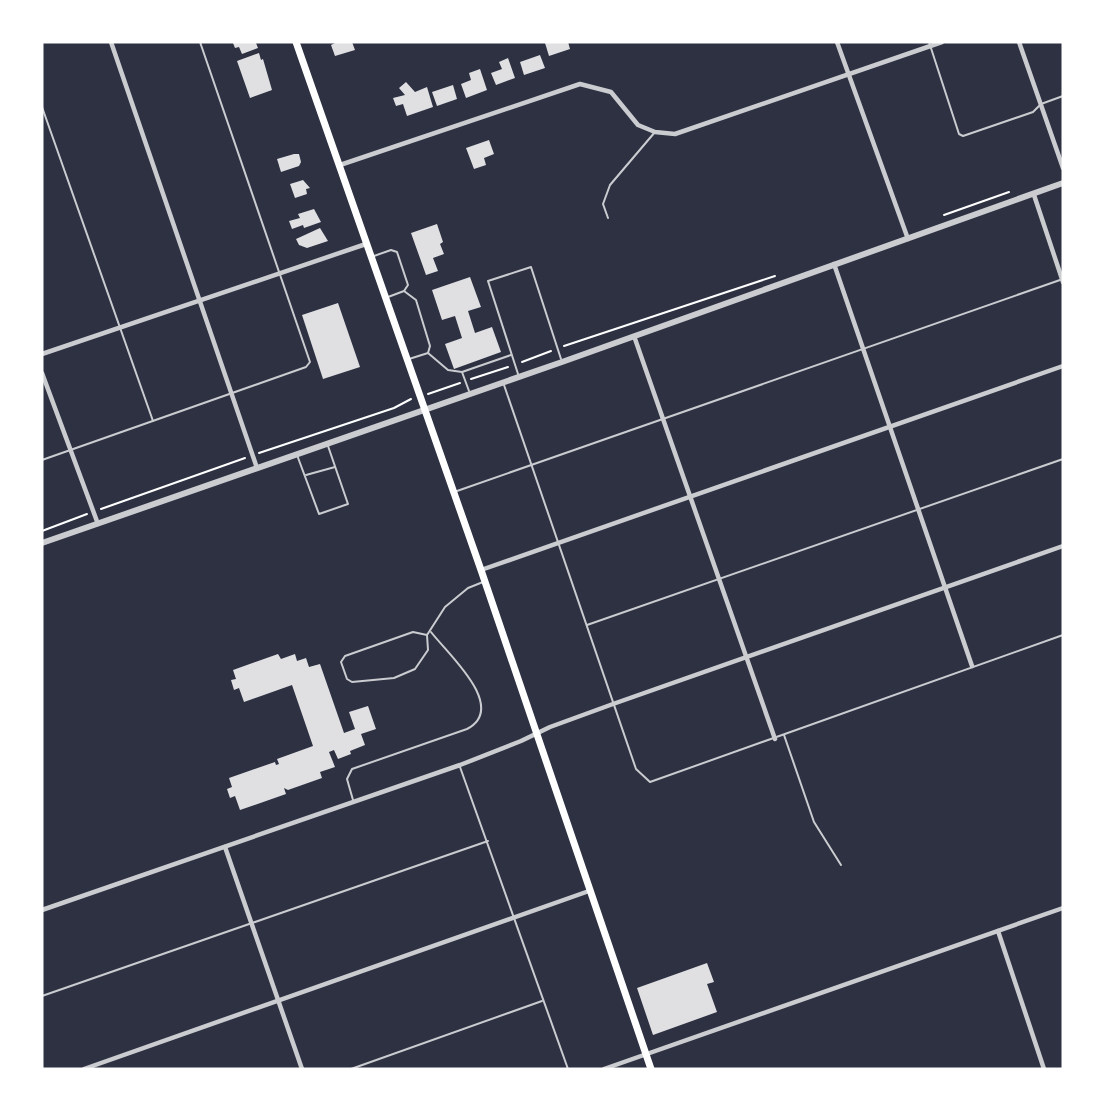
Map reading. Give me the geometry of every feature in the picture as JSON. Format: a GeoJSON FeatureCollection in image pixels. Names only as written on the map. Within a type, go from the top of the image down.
{"type":"FeatureCollection","features":[{"type":"Feature","properties":{"kind":"main road"},"geometry":{"type":"LineString","coordinates":[[296,42],[482,570],[651,1069]]}},
{"type":"Feature","properties":{"kind":"street"},"geometry":{"type":"LineString","coordinates":[[111,42],[257,468]]}},
{"type":"Feature","properties":{"kind":"street"},"geometry":{"type":"LineString","coordinates":[[837,42],[908,239]]}},
{"type":"Feature","properties":{"kind":"street"},"geometry":{"type":"LineString","coordinates":[[340,165],[580,84],[611,92],[638,125],[655,132],[675,134],[849,76],[929,44],[942,42]]}},
{"type":"Feature","properties":{"kind":"street"},"geometry":{"type":"LineString","coordinates":[[1019,42],[1063,168]]}},
{"type":"Feature","properties":{"kind":"street"},"geometry":{"type":"LineString","coordinates":[[42,543],[503,383],[1063,183]]}},
{"type":"Feature","properties":{"kind":"street"},"geometry":{"type":"LineString","coordinates":[[1034,195],[1063,280]]}},
{"type":"Feature","properties":{"kind":"street"},"geometry":{"type":"LineString","coordinates":[[42,354],[366,244]]}},
{"type":"Feature","properties":{"kind":"street"},"geometry":{"type":"LineString","coordinates":[[834,264],[972,666]]}},
{"type":"Feature","properties":{"kind":"street"},"geometry":{"type":"LineString","coordinates":[[634,336],[775,739]]}},
{"type":"Feature","properties":{"kind":"street"},"geometry":{"type":"LineString","coordinates":[[482,570],[1063,366]]}},
{"type":"Feature","properties":{"kind":"street"},"geometry":{"type":"LineString","coordinates":[[42,373],[98,524]]}},
{"type":"Feature","properties":{"kind":"street"},"geometry":{"type":"LineString","coordinates":[[42,910],[354,803],[459,765],[521,741],[536,732],[613,704],[1063,546]]}},
{"type":"Feature","properties":{"kind":"street"},"geometry":{"type":"LineString","coordinates":[[225,847],[253,922],[302,1069]]}},
{"type":"Feature","properties":{"kind":"street"},"geometry":{"type":"LineString","coordinates":[[84,1069],[589,891]]}},
{"type":"Feature","properties":{"kind":"street"},"geometry":{"type":"LineString","coordinates":[[604,1069],[1063,908]]}},
{"type":"Feature","properties":{"kind":"street"},"geometry":{"type":"LineString","coordinates":[[998,931],[1044,1069]]}},
{"type":"Feature","properties":{"kind":"lane"},"geometry":{"type":"LineString","coordinates":[[42,460],[306,367],[310,362],[200,42]]}},
{"type":"Feature","properties":{"kind":"lane"},"geometry":{"type":"LineString","coordinates":[[929,44],[959,134],[963,136],[1033,111],[1041,104],[1063,96]]}},
{"type":"Feature","properties":{"kind":"lane"},"geometry":{"type":"LineString","coordinates":[[42,107],[153,421]]}},
{"type":"Feature","properties":{"kind":"lane"},"geometry":{"type":"LineString","coordinates":[[608,218],[603,204],[609,185],[655,132]]}},
{"type":"Feature","properties":{"kind":"lane"},"geometry":{"type":"LineString","coordinates":[[371,257],[391,250],[397,252],[408,285],[404,291],[386,298]]}},
{"type":"Feature","properties":{"kind":"lane"},"geometry":{"type":"LineString","coordinates":[[519,377],[488,281],[531,267],[562,362]]}},
{"type":"Feature","properties":{"kind":"lane"},"geometry":{"type":"LineString","coordinates":[[454,492],[1063,280]]}},
{"type":"Feature","properties":{"kind":"lane"},"geometry":{"type":"LineString","coordinates":[[404,291],[416,300],[430,346],[428,353]]}},
{"type":"Feature","properties":{"kind":"lane"},"geometry":{"type":"LineString","coordinates":[[408,360],[428,353]]}},
{"type":"Feature","properties":{"kind":"lane"},"geometry":{"type":"LineString","coordinates":[[428,353],[448,370],[462,372],[511,355]]}},
{"type":"Feature","properties":{"kind":"lane"},"geometry":{"type":"LineString","coordinates":[[462,372],[470,394]]}},
{"type":"Feature","properties":{"kind":"lane"},"geometry":{"type":"LineString","coordinates":[[503,383],[636,770],[650,782],[1063,635]]}},
{"type":"Feature","properties":{"kind":"lane"},"geometry":{"type":"LineString","coordinates":[[297,455],[319,514],[348,504],[327,444]]}},
{"type":"Feature","properties":{"kind":"lane"},"geometry":{"type":"LineString","coordinates":[[586,626],[1063,459]]}},
{"type":"Feature","properties":{"kind":"lane"},"geometry":{"type":"LineString","coordinates":[[305,476],[334,467]]}},
{"type":"Feature","properties":{"kind":"lane"},"geometry":{"type":"LineString","coordinates":[[427,635],[413,632],[345,656],[341,662],[347,679],[352,682],[405,675],[415,669],[425,655],[427,635],[445,607],[468,588],[485,582]]}},
{"type":"Feature","properties":{"kind":"lane"},"geometry":{"type":"LineString","coordinates":[[354,803],[347,779],[352,769],[467,729],[478,719],[480,710],[472,678],[431,632]]}},
{"type":"Feature","properties":{"kind":"lane"},"geometry":{"type":"LineString","coordinates":[[784,735],[814,822],[841,865]]}},
{"type":"Feature","properties":{"kind":"lane"},"geometry":{"type":"LineString","coordinates":[[459,765],[568,1069]]}},
{"type":"Feature","properties":{"kind":"lane"},"geometry":{"type":"LineString","coordinates":[[42,996],[488,842]]}},
{"type":"Feature","properties":{"kind":"lane"},"geometry":{"type":"LineString","coordinates":[[351,1069],[542,1001]]}},
{"type":"Feature","properties":{"kind":"path"},"geometry":{"type":"LineString","coordinates":[[563,346],[783,273]]}},
{"type":"Feature","properties":{"kind":"path"},"geometry":{"type":"LineString","coordinates":[[519,363],[549,352]]}},
{"type":"Feature","properties":{"kind":"path"},"geometry":{"type":"LineString","coordinates":[[474,378],[504,368]]}},
{"type":"Feature","properties":{"kind":"path"},"geometry":{"type":"LineString","coordinates":[[429,394],[457,384]]}},
{"type":"Feature","properties":{"kind":"path"},"geometry":{"type":"LineString","coordinates":[[259,454],[394,408],[405,400]]}},
{"type":"Feature","properties":{"kind":"path"},"geometry":{"type":"LineString","coordinates":[[42,531],[245,458]]}},
{"type":"Feature","properties":{"kind":"building"},"geometry":{"type":"Polygon","coordinates":[[[337,42],[352,42],[355,50],[335,56],[331,45],[337,42]]]}},
{"type":"Feature","properties":{"kind":"building"},"geometry":{"type":"Polygon","coordinates":[[[568,42],[570,49],[549,56],[545,43],[568,42]]]}},
{"type":"Feature","properties":{"kind":"building"},"geometry":{"type":"Polygon","coordinates":[[[233,43],[256,43],[258,48],[242,54],[239,47],[235,48],[233,43]]]}},
{"type":"Feature","properties":{"kind":"building"},"geometry":{"type":"Polygon","coordinates":[[[259,53],[272,90],[250,98],[237,61],[259,53]]]}},
{"type":"Feature","properties":{"kind":"building"},"geometry":{"type":"Polygon","coordinates":[[[540,55],[545,68],[524,75],[520,62],[540,55]]]}},
{"type":"Feature","properties":{"kind":"building"},"geometry":{"type":"Polygon","coordinates":[[[508,58],[515,78],[496,85],[491,73],[502,69],[499,62],[508,58]]]}},
{"type":"Feature","properties":{"kind":"building"},"geometry":{"type":"Polygon","coordinates":[[[480,69],[487,90],[466,98],[461,84],[471,80],[469,73],[480,69]]]}},
{"type":"Feature","properties":{"kind":"building"},"geometry":{"type":"Polygon","coordinates":[[[406,82],[415,92],[427,87],[433,107],[407,116],[403,104],[396,106],[393,98],[405,95],[399,88],[406,82]]]}},
{"type":"Feature","properties":{"kind":"building"},"geometry":{"type":"Polygon","coordinates":[[[453,85],[457,99],[437,106],[432,92],[453,85]]]}},
{"type":"Feature","properties":{"kind":"building"},"geometry":{"type":"Polygon","coordinates":[[[489,140],[494,154],[484,158],[486,165],[474,169],[466,148],[489,140]]]}},
{"type":"Feature","properties":{"kind":"building"},"geometry":{"type":"Polygon","coordinates":[[[299,154],[301,162],[299,166],[281,172],[277,159],[299,154]]]}},
{"type":"Feature","properties":{"kind":"building"},"geometry":{"type":"Polygon","coordinates":[[[303,180],[310,188],[306,189],[307,194],[295,198],[290,184],[303,180]]]}},
{"type":"Feature","properties":{"kind":"building"},"geometry":{"type":"Polygon","coordinates":[[[314,209],[321,222],[304,228],[303,225],[292,229],[289,221],[300,218],[298,214],[314,209]]]}},
{"type":"Feature","properties":{"kind":"building"},"geometry":{"type":"Polygon","coordinates":[[[437,224],[444,254],[433,258],[438,271],[426,275],[411,233],[437,224]]]}},
{"type":"Feature","properties":{"kind":"building"},"geometry":{"type":"Polygon","coordinates":[[[320,228],[328,241],[307,248],[299,245],[296,239],[320,228]]]}},
{"type":"Feature","properties":{"kind":"building"},"geometry":{"type":"Polygon","coordinates":[[[470,277],[481,307],[468,311],[475,333],[492,327],[501,352],[454,369],[445,344],[462,338],[455,316],[442,320],[432,290],[470,277]]]}},
{"type":"Feature","properties":{"kind":"building"},"geometry":{"type":"Polygon","coordinates":[[[338,303],[360,367],[323,379],[302,315],[338,303]]]}},
{"type":"Feature","properties":{"kind":"building"},"geometry":{"type":"Polygon","coordinates":[[[278,654],[281,659],[295,654],[297,661],[306,658],[309,667],[320,664],[344,733],[355,729],[349,712],[368,706],[376,729],[361,734],[365,745],[350,751],[351,754],[338,759],[334,750],[329,752],[335,767],[320,772],[322,778],[288,790],[284,788],[286,794],[240,810],[235,796],[230,798],[227,789],[232,787],[229,778],[275,762],[276,765],[279,764],[277,759],[313,746],[292,685],[244,702],[239,688],[234,690],[231,680],[236,679],[233,670],[278,654]]]}},
{"type":"Feature","properties":{"kind":"building"},"geometry":{"type":"Polygon","coordinates":[[[707,963],[714,982],[707,984],[717,1012],[653,1035],[637,988],[707,963]]]}}]}
